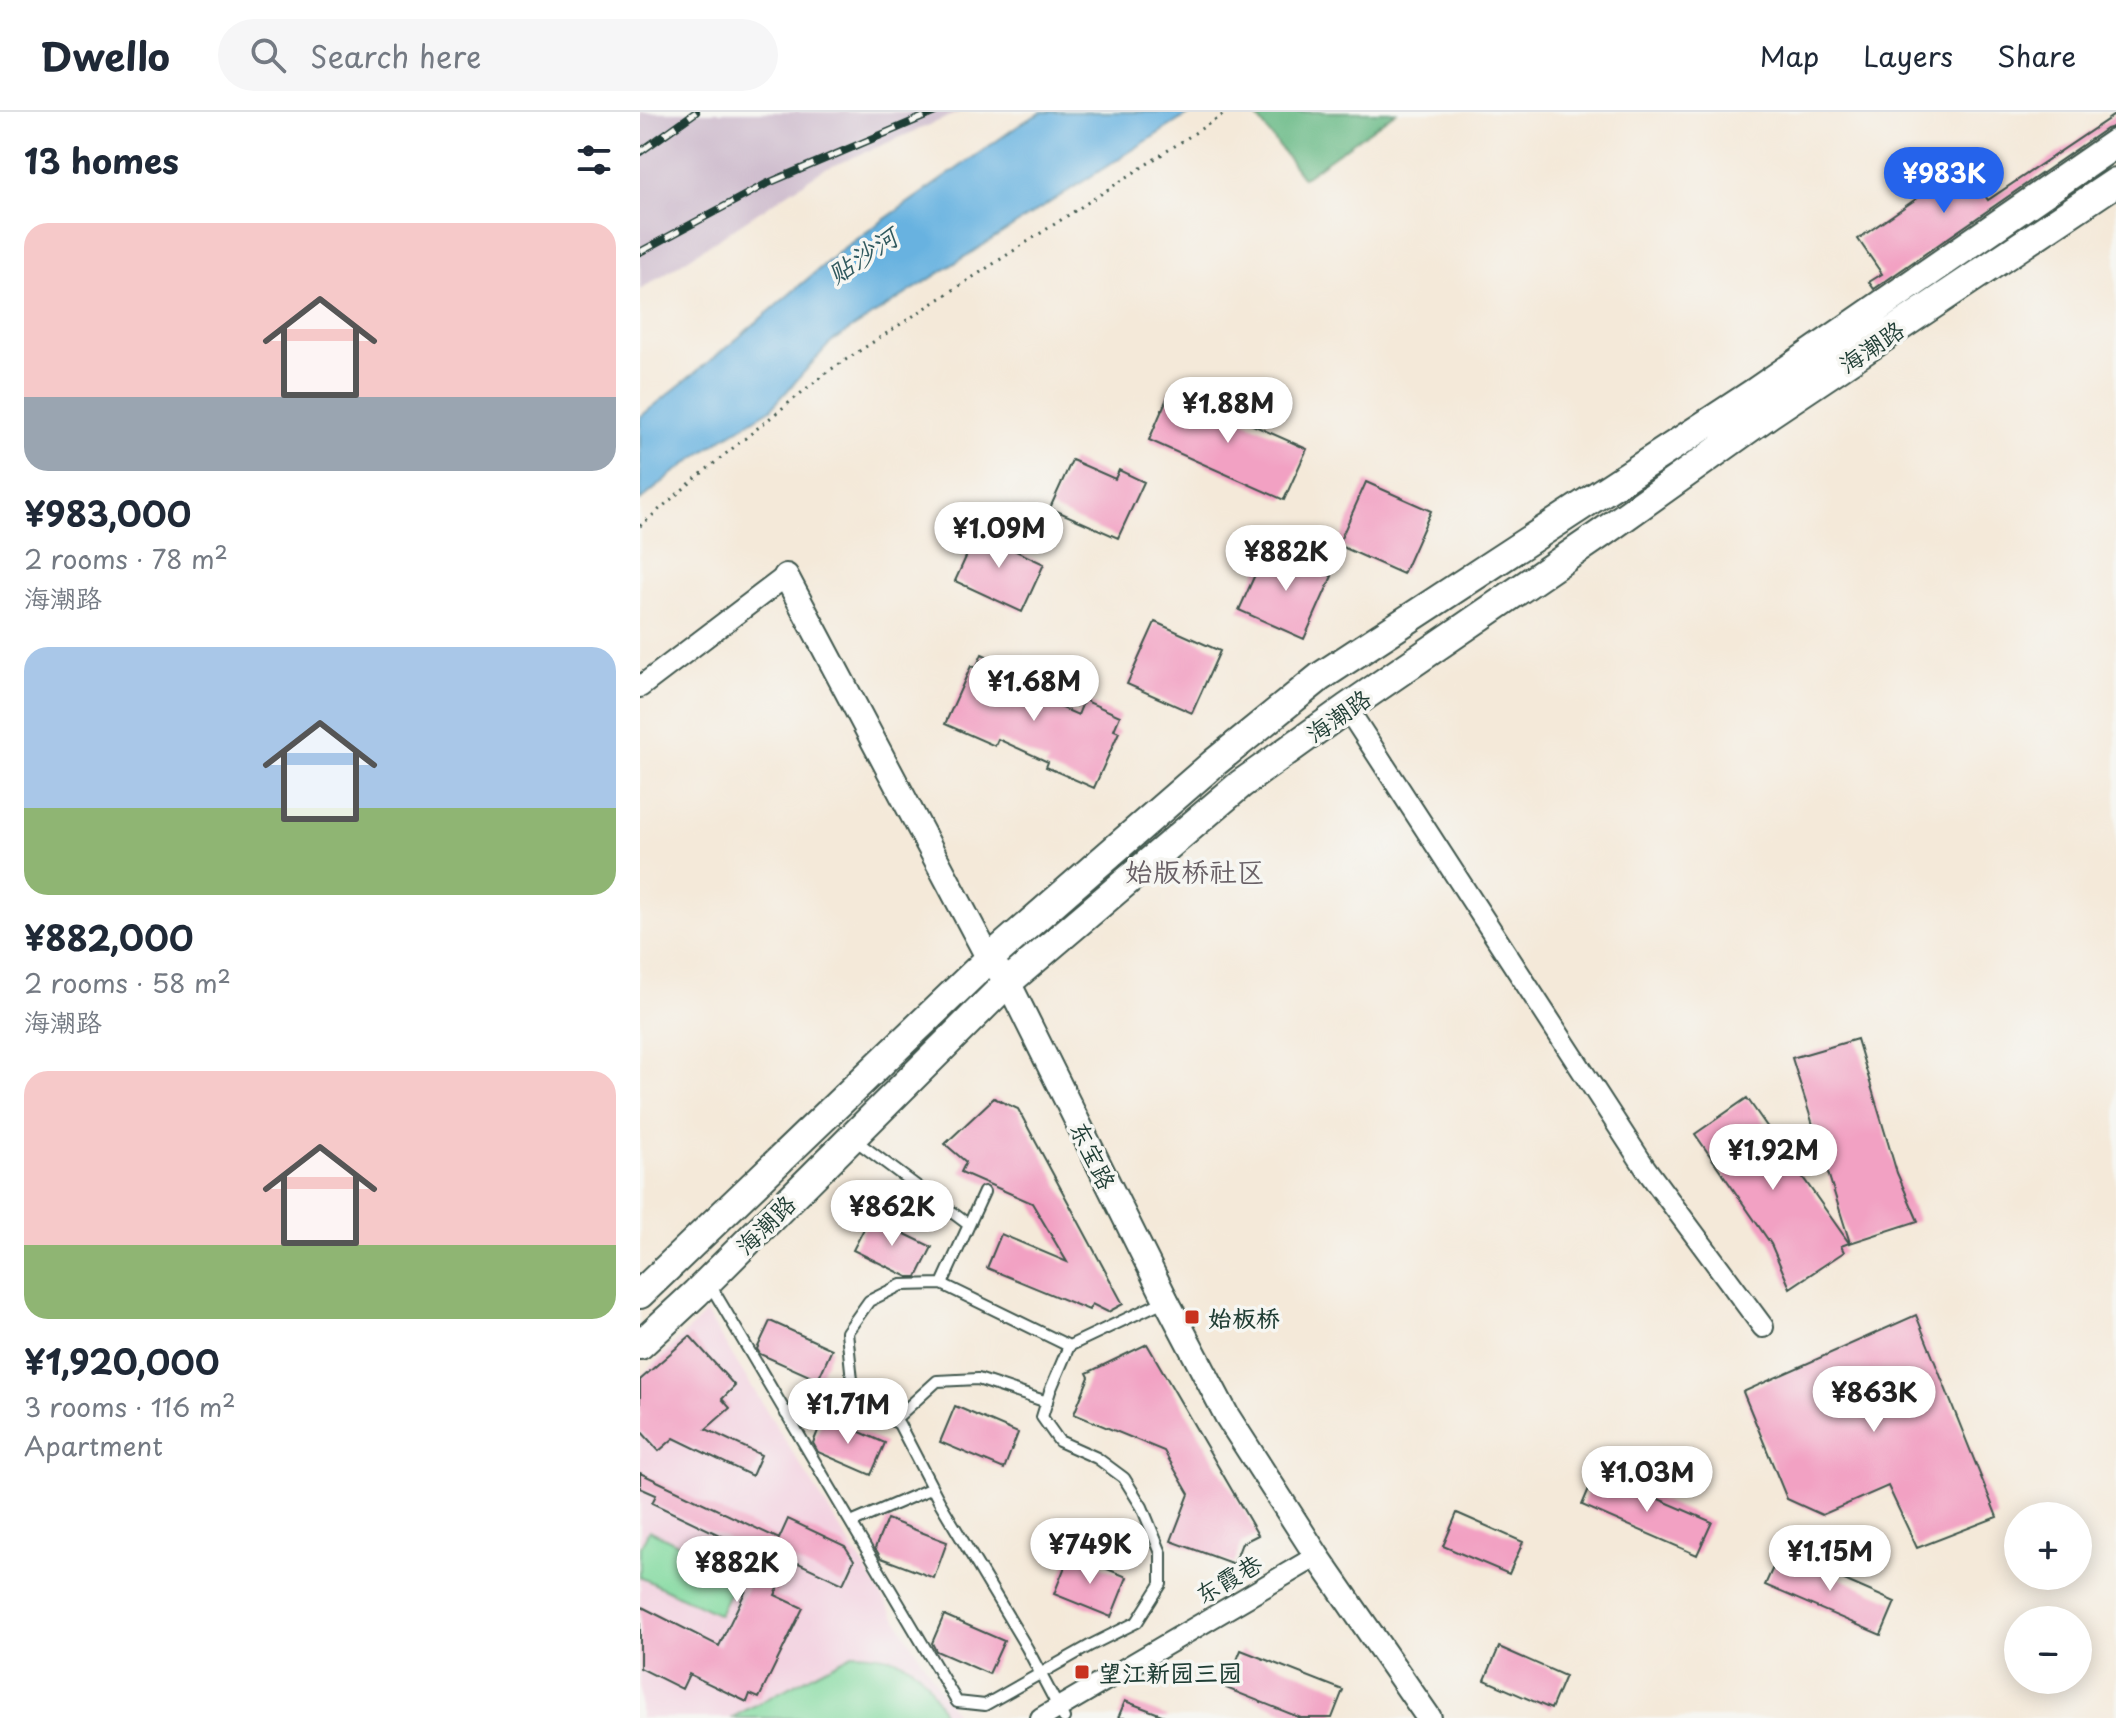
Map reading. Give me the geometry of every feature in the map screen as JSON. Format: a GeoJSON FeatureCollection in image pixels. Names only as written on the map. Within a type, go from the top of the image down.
{"type":"FeatureCollection","features":[{"type":"Feature","properties":{"kind":"main road","name":"海潮路"},"geometry":{"type":"LineString","coordinates":[[640,1294],[989,959],[1214,763],[1320,677],[1754,393],[2116,143]]}},
{"type":"Feature","properties":{"kind":"main road","name":"海潮路"},"geometry":{"type":"LineString","coordinates":[[640,1345],[1008,982],[1241,784],[1769,414],[2116,182]]}},
{"type":"Feature","properties":{"kind":"street","name":"东宝路"},"geometry":{"type":"LineString","coordinates":[[786,576],[989,959],[1008,982],[1227,1416],[1317,1556],[1429,1718]]}},
{"type":"Feature","properties":{"kind":"street"},"geometry":{"type":"LineString","coordinates":[[640,687],[786,576]]}},
{"type":"Feature","properties":{"kind":"street"},"geometry":{"type":"LineString","coordinates":[[1347,708],[1646,1169],[1763,1327]]}},
{"type":"Feature","properties":{"kind":"street","name":"东霞巷"},"geometry":{"type":"LineString","coordinates":[[1055,1715],[1317,1556]]}},
{"type":"Feature","properties":{"kind":"lane"},"geometry":{"type":"LineString","coordinates":[[852,1138],[969,1225]]}},
{"type":"Feature","properties":{"kind":"lane"},"geometry":{"type":"LineString","coordinates":[[942,1284],[984,1192]]}},
{"type":"Feature","properties":{"kind":"lane"},"geometry":{"type":"LineString","coordinates":[[708,1281],[957,1702],[985,1705],[1137,1622],[1161,1584],[1161,1553],[1142,1507],[1124,1478],[1097,1458],[1059,1441],[1042,1417],[1069,1346],[1166,1300]]}},
{"type":"Feature","properties":{"kind":"lane"},"geometry":{"type":"LineString","coordinates":[[1055,1715],[1041,1673],[932,1488],[899,1424],[872,1407],[852,1380],[847,1332],[869,1301],[901,1285],[942,1284],[1069,1346]]}},
{"type":"Feature","properties":{"kind":"lane"},"geometry":{"type":"LineString","coordinates":[[893,1421],[937,1381],[978,1379],[1047,1402]]}},
{"type":"Feature","properties":{"kind":"lane"},"geometry":{"type":"LineString","coordinates":[[786,1414],[852,1380]]}},
{"type":"Feature","properties":{"kind":"lane"},"geometry":{"type":"LineString","coordinates":[[851,1523],[932,1488]]}},
{"type":"Feature","properties":{"kind":"path"},"geometry":{"type":"LineString","coordinates":[[640,526],[827,372],[1227,112]]}},
{"type":"Feature","properties":{"kind":"shaded area"},"geometry":{"type":"Polygon","coordinates":[[[640,112],[960,112],[823,170],[640,290],[640,112]]]}},
{"type":"Feature","properties":{"kind":"shaded area"},"geometry":{"type":"Polygon","coordinates":[[[706,1313],[958,1718],[640,1718],[640,1377],[706,1313]]]}},
{"type":"Feature","properties":{"kind":"green space"},"geometry":{"type":"Polygon","coordinates":[[[1253,112],[1396,112],[1303,178],[1253,112]]]}},
{"type":"Feature","properties":{"kind":"green space"},"geometry":{"type":"Polygon","coordinates":[[[649,1530],[739,1574],[719,1615],[640,1577],[640,1549],[649,1530]]]}},
{"type":"Feature","properties":{"kind":"green space"},"geometry":{"type":"Polygon","coordinates":[[[854,1653],[888,1657],[912,1668],[930,1687],[945,1718],[731,1718],[854,1653]]]}},
{"type":"Feature","properties":{"kind":"water","name":"贴沙河"},"geometry":{"type":"Polygon","coordinates":[[[1042,112],[1192,112],[831,342],[771,409],[722,439],[640,501],[640,417],[845,247],[1042,112]]]}},
{"type":"Feature","properties":{"kind":"building"},"geometry":{"type":"Polygon","coordinates":[[[2116,114],[2116,126],[2106,129],[1874,289],[1869,282],[1882,274],[1858,239],[1964,166],[1988,200],[2116,114]]]}},
{"type":"Feature","properties":{"kind":"building"},"geometry":{"type":"Polygon","coordinates":[[[1171,389],[1307,449],[1284,500],[1149,440],[1171,389]]]}},
{"type":"Feature","properties":{"kind":"building"},"geometry":{"type":"Polygon","coordinates":[[[1072,460],[1115,479],[1119,470],[1144,482],[1118,538],[1050,508],[1072,460]]]}},
{"type":"Feature","properties":{"kind":"building"},"geometry":{"type":"Polygon","coordinates":[[[1366,482],[1431,511],[1403,574],[1338,545],[1366,482]]]}},
{"type":"Feature","properties":{"kind":"building"},"geometry":{"type":"Polygon","coordinates":[[[981,524],[1007,536],[1003,545],[1044,564],[1022,612],[955,581],[981,524]]]}},
{"type":"Feature","properties":{"kind":"building"},"geometry":{"type":"Polygon","coordinates":[[[1267,548],[1332,576],[1304,639],[1239,610],[1267,548]]]}},
{"type":"Feature","properties":{"kind":"building"},"geometry":{"type":"Polygon","coordinates":[[[1155,622],[1220,651],[1192,713],[1127,684],[1155,622]]]}},
{"type":"Feature","properties":{"kind":"building"},"geometry":{"type":"Polygon","coordinates":[[[982,654],[1019,671],[1012,686],[1078,715],[1084,700],[1120,716],[1114,730],[1119,732],[1094,788],[1046,767],[1048,762],[998,739],[995,746],[945,724],[971,666],[976,668],[982,654]]]}},
{"type":"Feature","properties":{"kind":"building"},"geometry":{"type":"Polygon","coordinates":[[[1857,1039],[1897,1173],[1918,1221],[1850,1243],[1792,1058],[1857,1039]]]}},
{"type":"Feature","properties":{"kind":"building"},"geometry":{"type":"Polygon","coordinates":[[[994,1098],[1018,1109],[1123,1304],[1108,1312],[1092,1304],[1089,1310],[987,1268],[1001,1234],[1067,1262],[1032,1203],[961,1172],[966,1162],[945,1144],[994,1098]]]}},
{"type":"Feature","properties":{"kind":"building"},"geometry":{"type":"Polygon","coordinates":[[[1747,1098],[1849,1243],[1841,1246],[1844,1252],[1790,1288],[1771,1244],[1695,1134],[1747,1098]]]}},
{"type":"Feature","properties":{"kind":"building"},"geometry":{"type":"Polygon","coordinates":[[[870,1217],[932,1247],[917,1277],[908,1277],[853,1250],[870,1217]]]}},
{"type":"Feature","properties":{"kind":"building"},"geometry":{"type":"Polygon","coordinates":[[[1916,1315],[1997,1517],[1917,1548],[1888,1486],[1822,1515],[1787,1499],[1743,1392],[1916,1315]]]}},
{"type":"Feature","properties":{"kind":"building"},"geometry":{"type":"Polygon","coordinates":[[[770,1321],[832,1349],[818,1380],[760,1354],[757,1349],[770,1321]]]}},
{"type":"Feature","properties":{"kind":"building"},"geometry":{"type":"Polygon","coordinates":[[[690,1336],[735,1386],[722,1399],[730,1408],[706,1429],[761,1455],[752,1476],[674,1438],[659,1451],[640,1430],[640,1380],[690,1336]]]}},
{"type":"Feature","properties":{"kind":"building"},"geometry":{"type":"Polygon","coordinates":[[[1147,1344],[1258,1535],[1242,1543],[1234,1564],[1171,1541],[1189,1494],[1164,1451],[1074,1414],[1089,1377],[1087,1373],[1147,1344]]]}},
{"type":"Feature","properties":{"kind":"building"},"geometry":{"type":"Polygon","coordinates":[[[955,1406],[1018,1433],[1004,1469],[940,1442],[955,1406]]]}},
{"type":"Feature","properties":{"kind":"building"},"geometry":{"type":"Polygon","coordinates":[[[824,1416],[885,1443],[871,1475],[818,1452],[813,1443],[824,1416]]]}},
{"type":"Feature","properties":{"kind":"building"},"geometry":{"type":"Polygon","coordinates":[[[1596,1472],[1712,1522],[1697,1555],[1582,1505],[1596,1472]]]}},
{"type":"Feature","properties":{"kind":"building"},"geometry":{"type":"Polygon","coordinates":[[[640,1473],[779,1539],[788,1519],[845,1546],[854,1560],[843,1584],[792,1560],[775,1595],[803,1608],[759,1698],[750,1694],[747,1702],[689,1674],[682,1689],[640,1668],[640,1606],[719,1646],[750,1582],[754,1585],[768,1558],[652,1503],[656,1495],[640,1488],[640,1473]]]}},
{"type":"Feature","properties":{"kind":"building"},"geometry":{"type":"Polygon","coordinates":[[[1457,1513],[1523,1542],[1509,1574],[1443,1546],[1457,1513]]]}},
{"type":"Feature","properties":{"kind":"building"},"geometry":{"type":"Polygon","coordinates":[[[887,1519],[947,1542],[934,1578],[881,1558],[875,1548],[887,1519]]]}},
{"type":"Feature","properties":{"kind":"building"},"geometry":{"type":"Polygon","coordinates":[[[1780,1552],[1895,1602],[1881,1635],[1765,1585],[1780,1552]]]}},
{"type":"Feature","properties":{"kind":"building"},"geometry":{"type":"Polygon","coordinates":[[[1070,1554],[1127,1577],[1111,1617],[1054,1594],[1070,1554]]]}},
{"type":"Feature","properties":{"kind":"building"},"geometry":{"type":"Polygon","coordinates":[[[944,1615],[1004,1641],[989,1674],[936,1651],[932,1643],[944,1615]]]}},
{"type":"Feature","properties":{"kind":"building"},"geometry":{"type":"Polygon","coordinates":[[[1499,1647],[1565,1676],[1551,1709],[1485,1680],[1499,1647]]]}},
{"type":"Feature","properties":{"kind":"building"},"geometry":{"type":"Polygon","coordinates":[[[1241,1650],[1343,1690],[1332,1718],[1301,1718],[1226,1688],[1241,1650]]]}},
{"type":"Feature","properties":{"kind":"building"},"geometry":{"type":"Polygon","coordinates":[[[1125,1701],[1167,1717],[1167,1718],[1118,1718],[1125,1701]]]}},
{"type":"Feature","properties":{"kind":"railway"},"geometry":{"type":"LineString","coordinates":[[640,152],[696,112]]}},
{"type":"Feature","properties":{"kind":"railway"},"geometry":{"type":"LineString","coordinates":[[640,252],[766,184],[935,112]]}},
{"type":"Feature","properties":{"kind":"place","name":"始板桥"},"geometry":{"type":"Point","coordinates":[1192,1317]}},
{"type":"Feature","properties":{"kind":"place","name":"望江新园三园"},"geometry":{"type":"Point","coordinates":[1082,1672]}},
{"type":"Feature","properties":{"kind":"district","name":"始版桥社区"},"geometry":{"type":"Point","coordinates":[1195,870]}}]}
